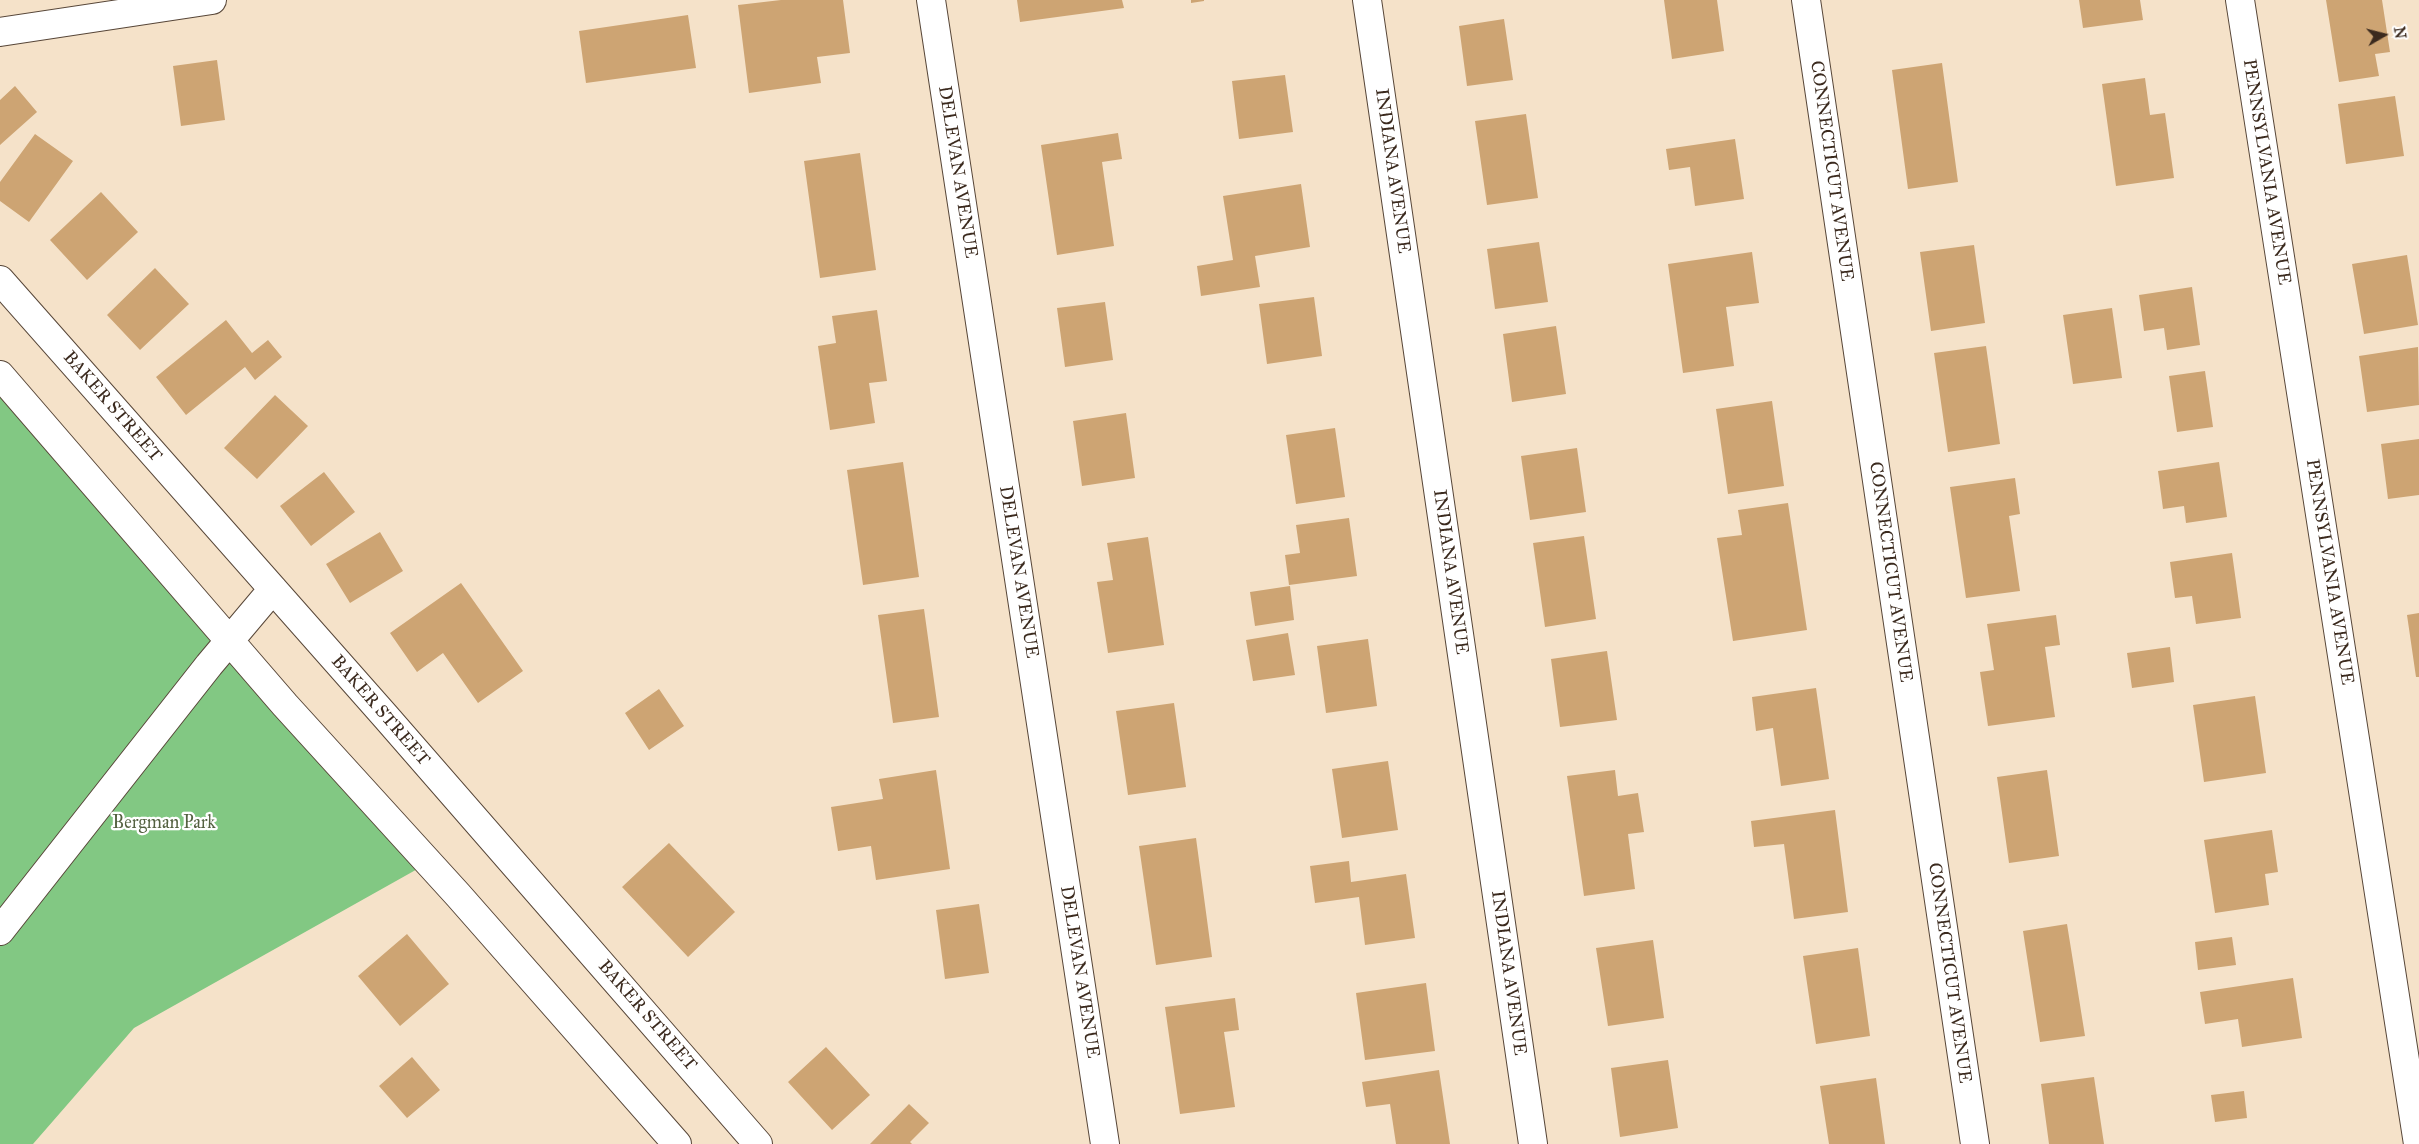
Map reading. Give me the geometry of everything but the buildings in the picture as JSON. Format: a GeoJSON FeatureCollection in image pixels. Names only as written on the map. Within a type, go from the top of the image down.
{"type":"FeatureCollection","features":[{"type":"Feature","properties":{"kind":"street"},"geometry":{"type":"LineString","coordinates":[[0,32],[212,0]]}},
{"type":"Feature","properties":{"kind":"street","name":"DELEVAN AVENUE"},"geometry":{"type":"LineString","coordinates":[[931,0],[1105,1144]]}},
{"type":"Feature","properties":{"kind":"street","name":"INDIANA AVENUE"},"geometry":{"type":"LineString","coordinates":[[1367,0],[1533,1144]]}},
{"type":"Feature","properties":{"kind":"street","name":"CONNECTICUT AVENUE"},"geometry":{"type":"LineString","coordinates":[[1806,0],[1975,1144]]}},
{"type":"Feature","properties":{"kind":"street","name":"PENNSYLVANIA AVENUE"},"geometry":{"type":"LineString","coordinates":[[2240,0],[2418,1144]]}},
{"type":"Feature","properties":{"kind":"street","name":"BAKER STREET"},"geometry":{"type":"LineString","coordinates":[[0,280],[758,1144]]}},
{"type":"Feature","properties":{"kind":"street"},"geometry":{"type":"LineString","coordinates":[[0,375],[230,642],[464,902],[677,1144]]}},
{"type":"Feature","properties":{"kind":"street"},"geometry":{"type":"LineString","coordinates":[[0,931],[209,665],[273,589]]}},
{"type":"Feature","properties":{"kind":"green space","name":"Bergman Park"},"geometry":{"type":"Polygon","coordinates":[[[0,390],[421,867],[134,1028],[33,1144],[0,1144],[0,390]]]}}]}
